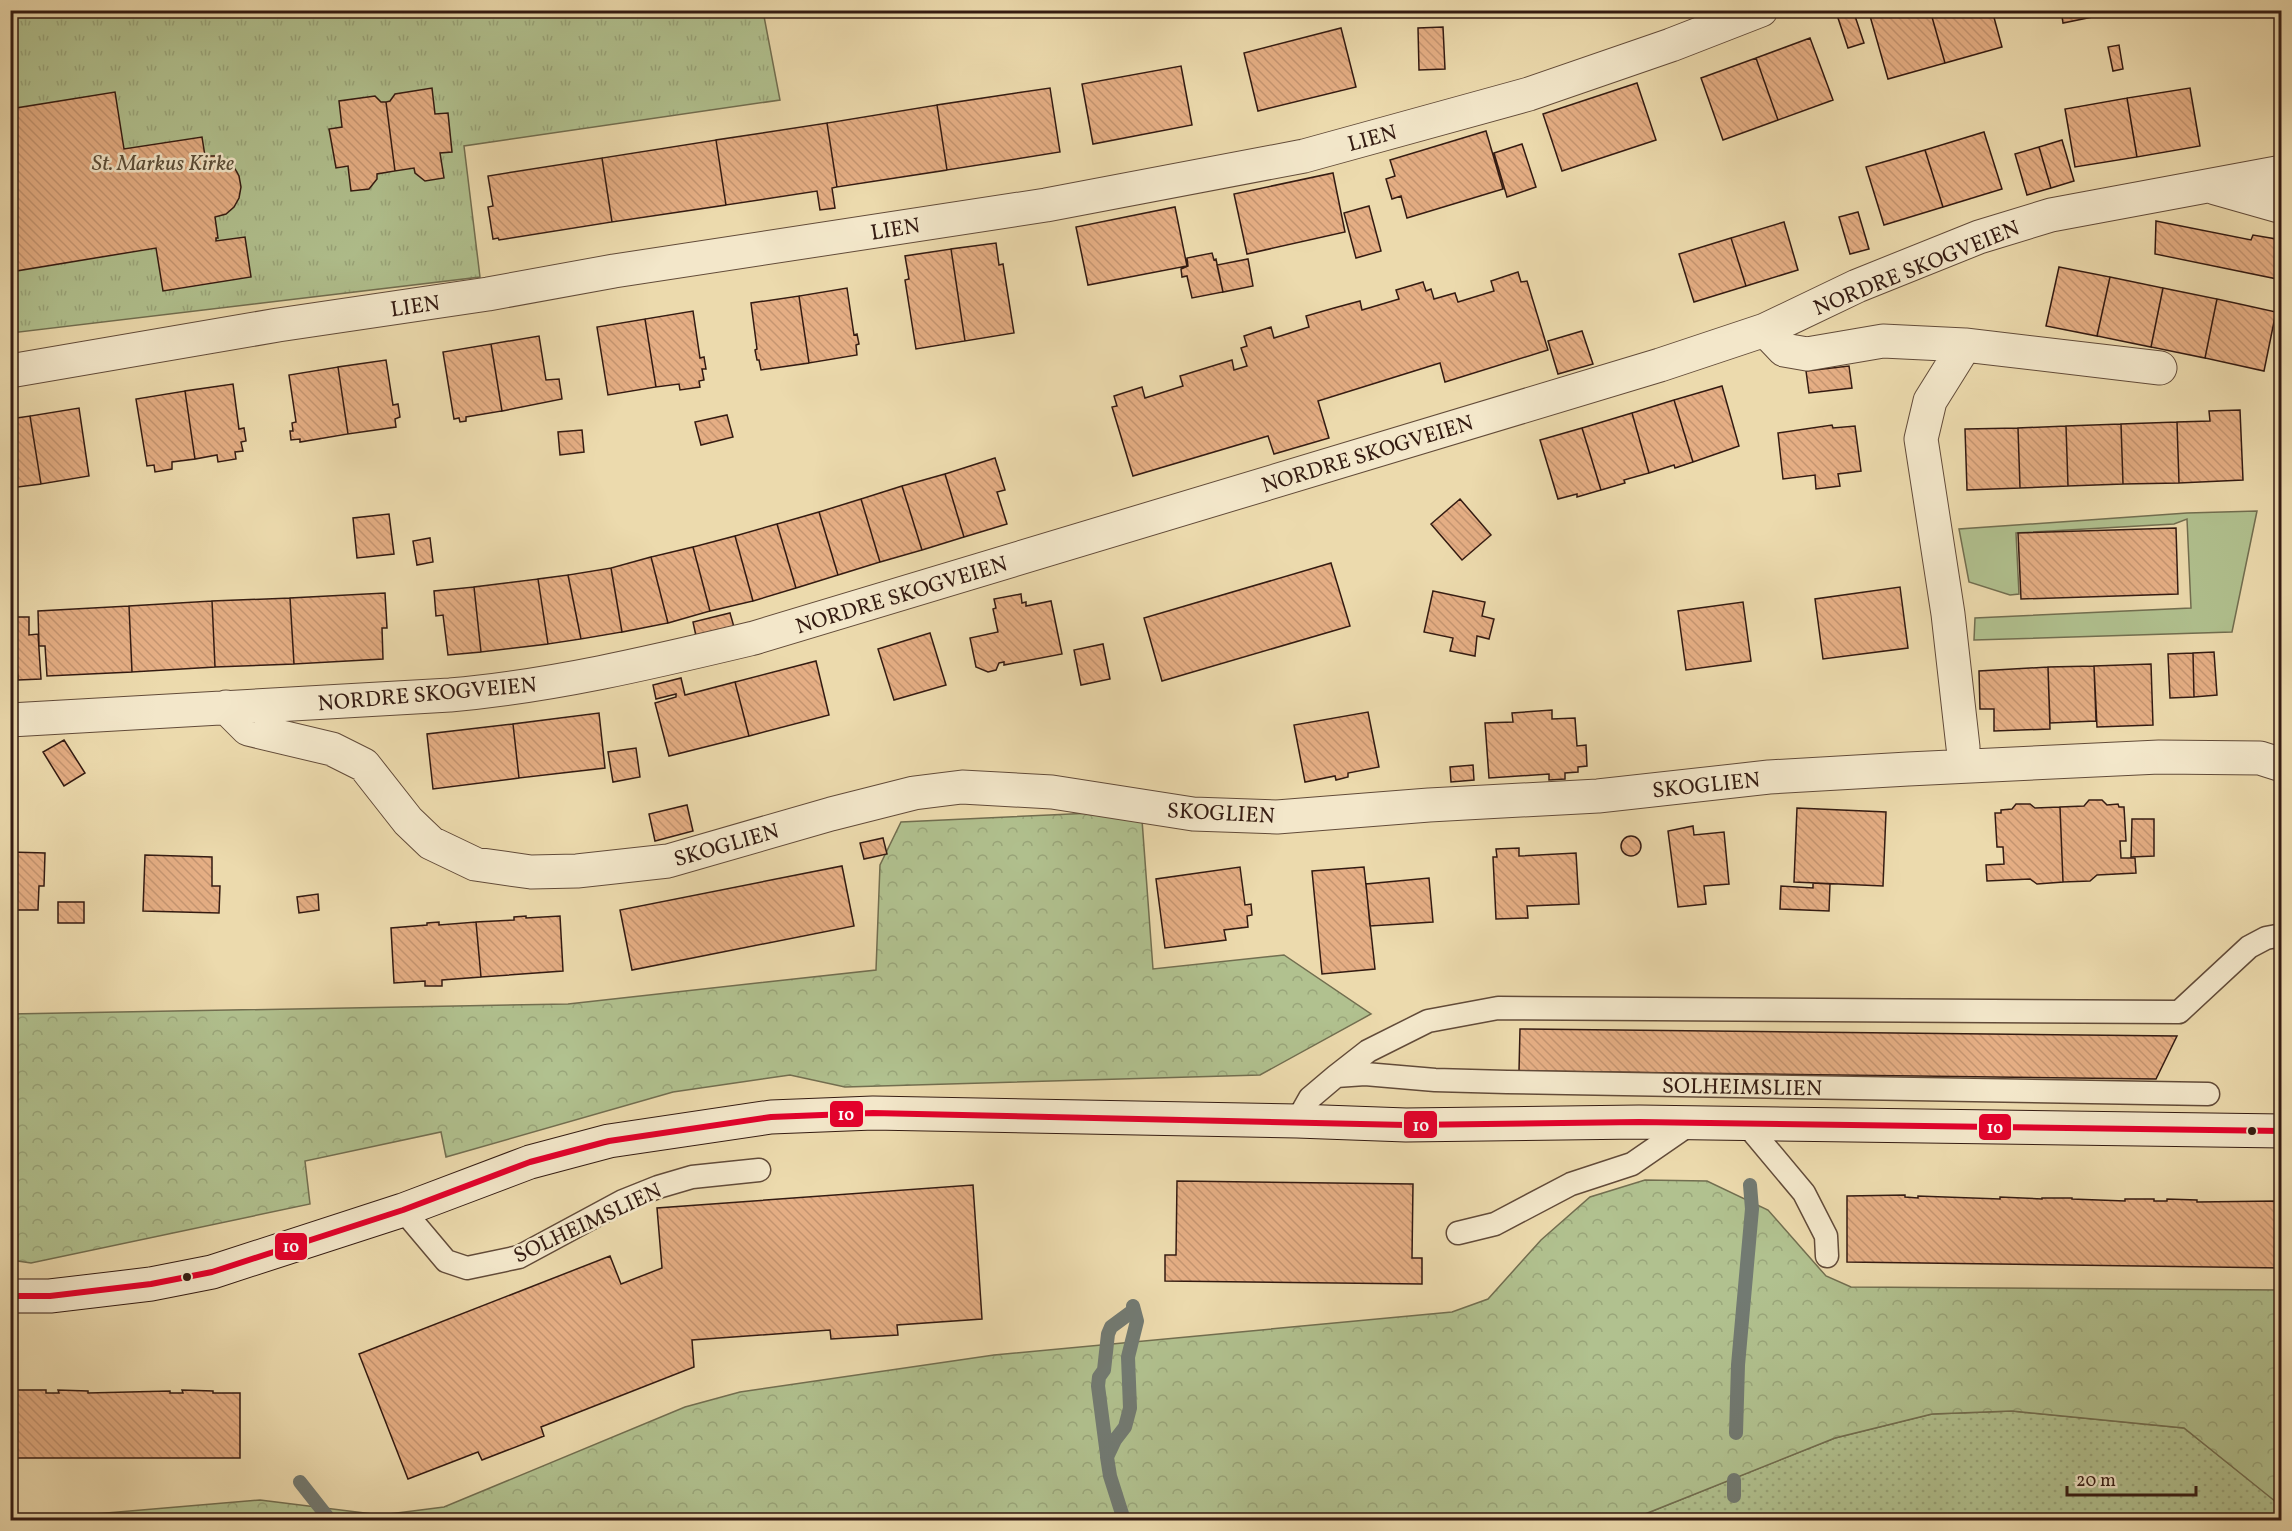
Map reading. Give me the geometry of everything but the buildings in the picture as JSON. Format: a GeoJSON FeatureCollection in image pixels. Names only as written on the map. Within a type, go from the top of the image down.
{"type":"FeatureCollection","features":[{"type":"Feature","properties":{"kind":"street","name":"LIEN"},"geometry":{"type":"LineString","coordinates":[[10,370],[285,324],[488,294],[614,271],[1046,205],[1304,156],[1529,94],[1671,45],[1761,10]]}},
{"type":"Feature","properties":{"kind":"street","name":"NORDRE SKOGVEIEN"},"geometry":{"type":"LineString","coordinates":[[10,720],[450,695],[507,690],[630,668],[754,638],[1659,365],[1766,330],[1857,286],[1979,237],[2051,216],[2282,172]]}},
{"type":"Feature","properties":{"kind":"street"},"geometry":{"type":"LineString","coordinates":[[2210,187],[2282,207]]}},
{"type":"Feature","properties":{"kind":"street","name":"NORDRE SKOGVEIEN"},"geometry":{"type":"LineString","coordinates":[[1766,330],[1784,350],[1807,354],[1883,341],[1965,345],[2160,368]]}},
{"type":"Feature","properties":{"kind":"street"},"geometry":{"type":"LineString","coordinates":[[1963,747],[1948,614],[1921,439],[1930,401],[1965,345]]}},
{"type":"Feature","properties":{"kind":"street","name":"SKOGLIEN"},"geometry":{"type":"LineString","coordinates":[[226,707],[248,729],[332,749],[363,765],[408,821],[431,843],[475,864],[531,872],[578,871],[668,861],[914,793],[962,787],[1052,792],[1193,814],[1277,817],[1429,805],[1598,796],[1769,777],[2159,757],[2260,758],[2282,765]]}},
{"type":"Feature","properties":{"kind":"street","name":"SOLHEIMSLIEN"},"geometry":{"type":"LineString","coordinates":[[10,1296],[50,1296],[140,1286],[212,1272],[403,1210],[530,1162],[609,1141],[771,1117],[873,1113],[1298,1120],[1406,1125],[1639,1122],[2282,1131]]}},
{"type":"Feature","properties":{"kind":"lane"},"geometry":{"type":"LineString","coordinates":[[1298,1120],[1310,1098],[1368,1051],[1428,1021],[1498,1008],[2179,1012],[2248,947],[2266,938],[2282,935]]}},
{"type":"Feature","properties":{"kind":"lane","name":"SOLHEIMSLIEN"},"geometry":{"type":"LineString","coordinates":[[1336,1076],[1365,1074],[1435,1080],[1507,1082],[2208,1094]]}},
{"type":"Feature","properties":{"kind":"lane"},"geometry":{"type":"LineString","coordinates":[[1458,1233],[1495,1224],[1571,1184],[1632,1164],[1690,1124]]}},
{"type":"Feature","properties":{"kind":"lane"},"geometry":{"type":"LineString","coordinates":[[1747,1125],[1803,1193],[1826,1236],[1827,1256]]}},
{"type":"Feature","properties":{"kind":"lane","name":"SOLHEIMSLIEN"},"geometry":{"type":"LineString","coordinates":[[403,1210],[446,1261],[467,1268],[519,1257],[623,1201],[658,1187],[692,1177],[759,1170]]}},
{"type":"Feature","properties":{"kind":"green space","name":"St. Markus Kirke"},"geometry":{"type":"Polygon","coordinates":[[[10,11],[763,11],[780,100],[464,146],[480,277],[11,333],[10,11]]]}},
{"type":"Feature","properties":{"kind":"green space"},"geometry":{"type":"Polygon","coordinates":[[[2257,511],[2232,632],[1974,640],[1975,618],[2191,608],[2187,519],[2174,524],[2016,533],[2019,594],[2010,595],[1969,582],[1959,529],[2187,513],[2257,511]]]}},
{"type":"Feature","properties":{"kind":"green space"},"geometry":{"type":"Polygon","coordinates":[[[1093,813],[1142,820],[1153,969],[1284,955],[1371,1014],[1260,1075],[845,1087],[790,1075],[673,1092],[446,1157],[441,1132],[305,1161],[310,1204],[31,1263],[11,1260],[10,1014],[568,1004],[876,970],[880,865],[901,822],[1093,813]]]}},
{"type":"Feature","properties":{"kind":"green space"},"geometry":{"type":"Polygon","coordinates":[[[1645,1180],[1707,1181],[1768,1210],[1826,1276],[1851,1287],[2281,1290],[2281,1506],[2184,1428],[2012,1411],[1932,1414],[1835,1438],[1630,1520],[24,1520],[260,1500],[381,1515],[444,1507],[685,1407],[740,1392],[994,1355],[1452,1312],[1488,1299],[1541,1240],[1590,1197],[1645,1180]]]}},
{"type":"Feature","properties":{"kind":"green space"},"geometry":{"type":"Polygon","coordinates":[[[2012,1411],[2184,1428],[2282,1506],[2281,1520],[1630,1520],[1835,1438],[1932,1414],[2012,1411]]]}},
{"type":"Feature","properties":{"kind":"waterway"},"geometry":{"type":"LineString","coordinates":[[1736,1433],[1738,1365],[1752,1209],[1750,1185]]}},
{"type":"Feature","properties":{"kind":"waterway"},"geometry":{"type":"LineString","coordinates":[[1124,1520],[1110,1476],[1107,1457],[1115,1440],[1125,1427],[1130,1408],[1128,1357],[1137,1321],[1133,1306]]}},
{"type":"Feature","properties":{"kind":"waterway"},"geometry":{"type":"LineString","coordinates":[[1107,1455],[1098,1386],[1099,1377],[1104,1370],[1108,1334],[1111,1327],[1134,1310]]}},
{"type":"Feature","properties":{"kind":"waterway"},"geometry":{"type":"LineString","coordinates":[[1734,1480],[1734,1496]]}},
{"type":"Feature","properties":{"kind":"waterway"},"geometry":{"type":"LineString","coordinates":[[300,1482],[330,1520]]}},
{"type":"Feature","properties":{"kind":"transit line","name":"10"},"geometry":{"type":"LineString","coordinates":[[10,1296],[50,1296],[151,1284],[212,1272],[403,1210],[530,1162],[609,1141],[771,1117],[873,1113],[1406,1125],[1639,1122],[2282,1131]]}}]}
